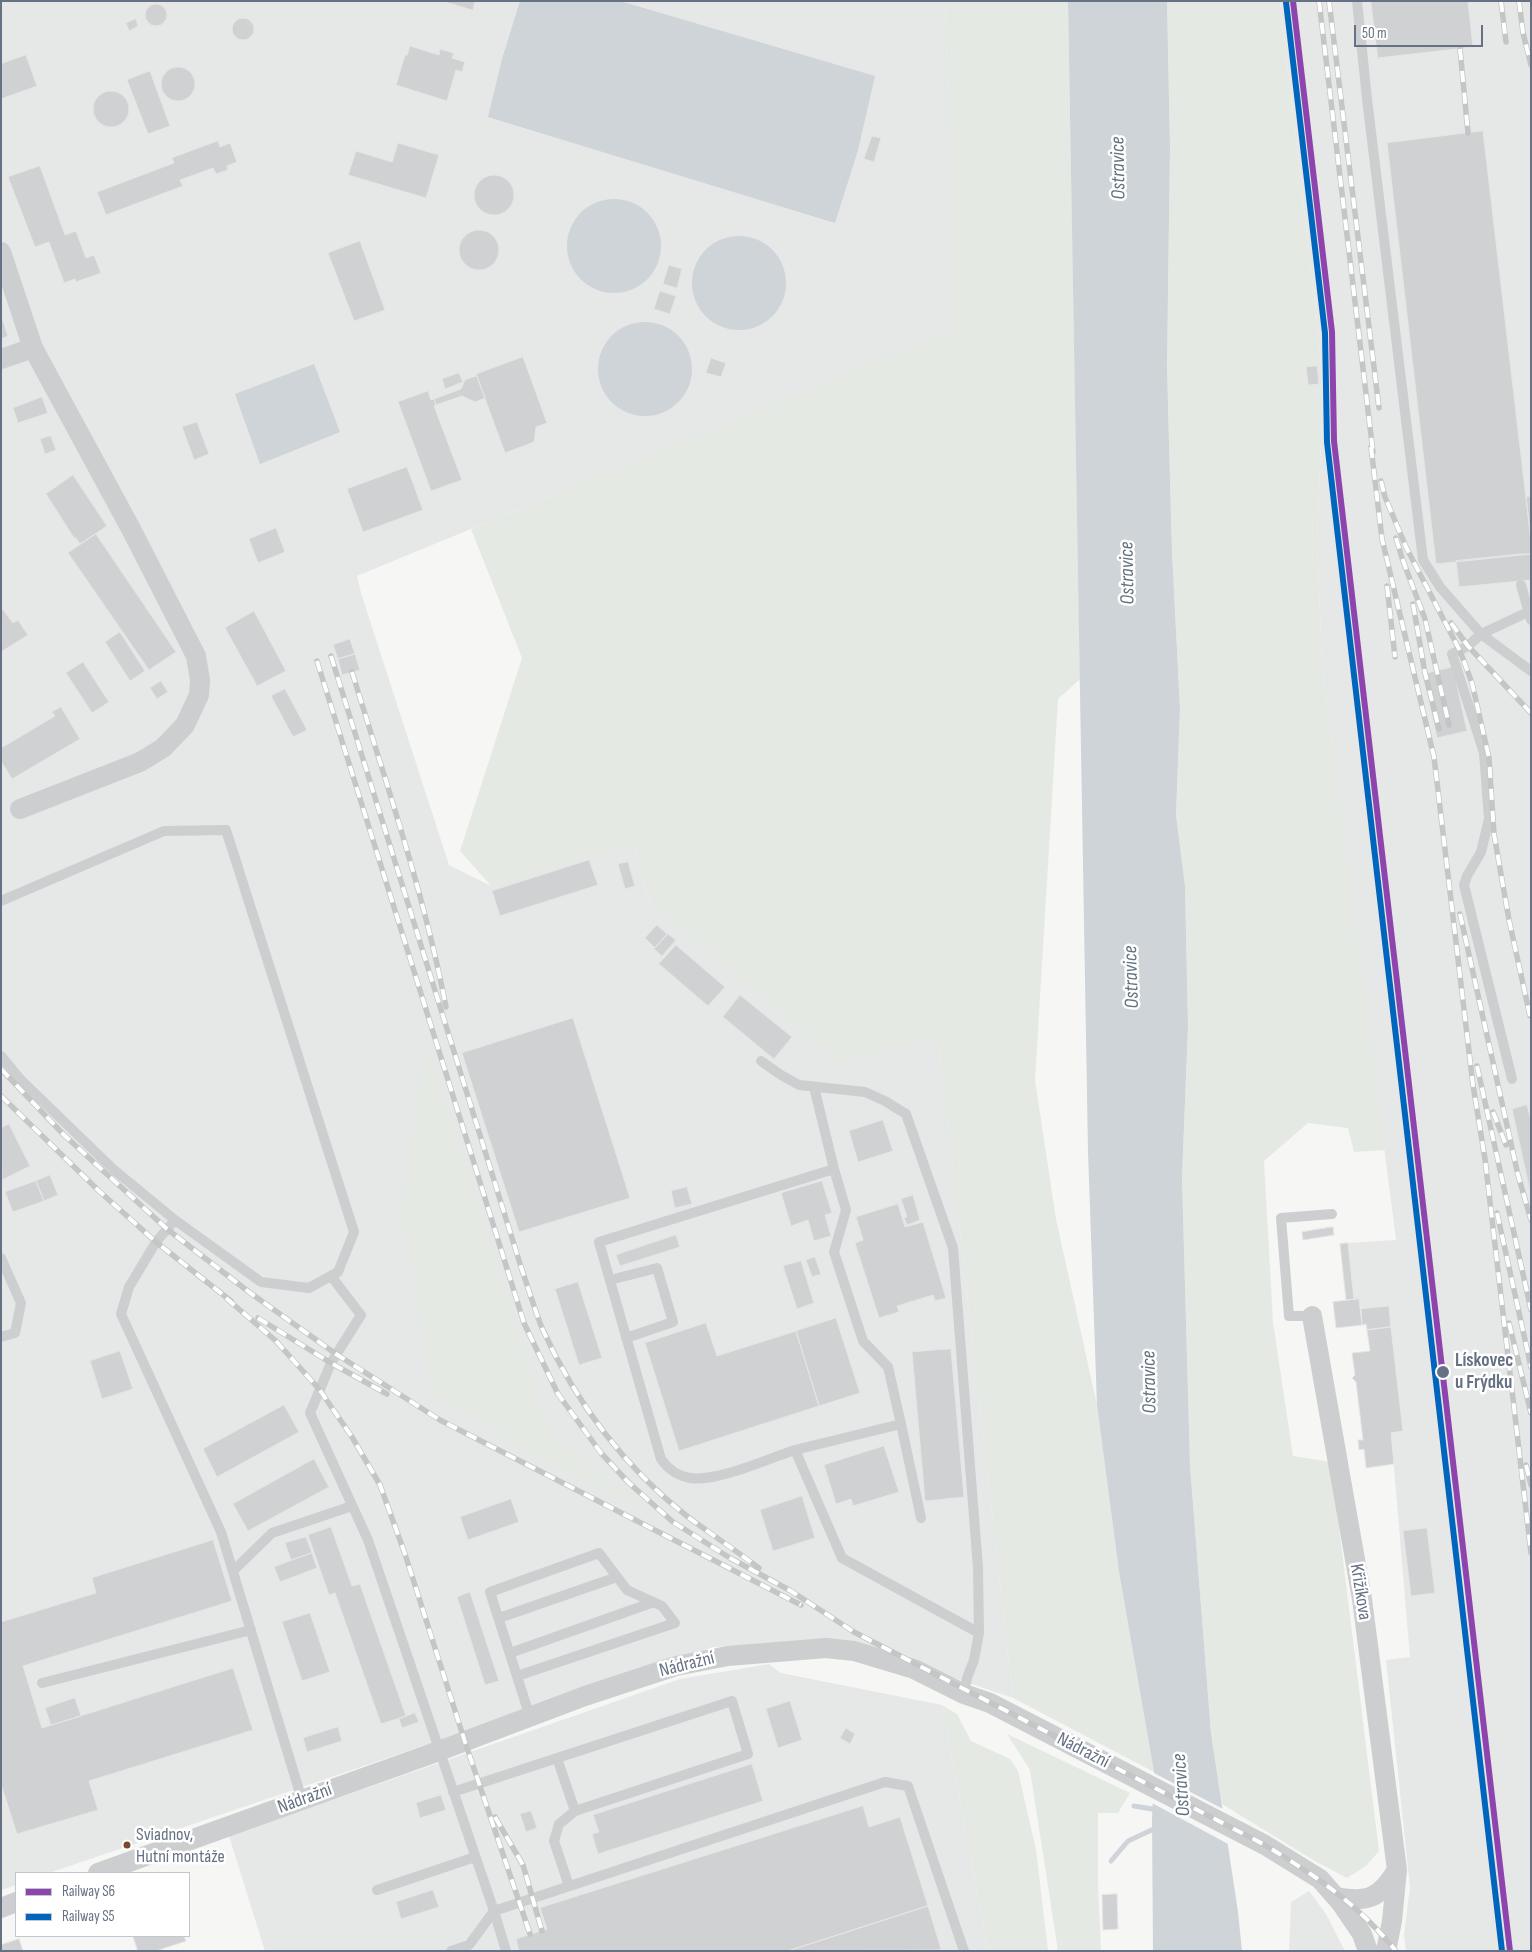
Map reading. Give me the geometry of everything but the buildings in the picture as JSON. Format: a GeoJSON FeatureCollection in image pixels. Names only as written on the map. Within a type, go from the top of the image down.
{"type":"FeatureCollection","features":[{"type":"Feature","properties":{"kind":"street"},"geometry":{"type":"LineString","coordinates":[[1,252],[32,348],[131,529],[192,648],[199,666],[200,680],[199,695],[185,725],[163,748],[140,762],[20,809]]}},
{"type":"Feature","properties":{"kind":"street"},"geometry":{"type":"LineString","coordinates":[[1,358],[32,348]]}},
{"type":"Feature","properties":{"kind":"street","name":"Křižíkova"},"geometry":{"type":"LineString","coordinates":[[1312,1316],[1362,1599],[1397,1870],[1392,1922],[1386,1951]]}},
{"type":"Feature","properties":{"kind":"street","name":"Nádražní"},"geometry":{"type":"LineString","coordinates":[[101,1872],[440,1751],[585,1696],[676,1666],[728,1656],[826,1648],[854,1651],[882,1658],[914,1669],[964,1694],[990,1703],[1265,1845],[1320,1879],[1336,1897]]}},
{"type":"Feature","properties":{"kind":"street"},"geometry":{"type":"LineString","coordinates":[[1336,1897],[1361,1900],[1377,1895],[1388,1885],[1397,1870]]}},
{"type":"Feature","properties":{"kind":"street"},"geometry":{"type":"LineString","coordinates":[[1336,1897],[1362,1934],[1368,1951]]}},
{"type":"Feature","properties":{"kind":"street"},"geometry":{"type":"LineString","coordinates":[[1,1908],[15,1902]]}},
{"type":"Feature","properties":{"kind":"lane"},"geometry":{"type":"LineString","coordinates":[[1357,1],[1369,119],[1423,560],[1440,587],[1480,634],[1531,671]]}},
{"type":"Feature","properties":{"kind":"lane"},"geometry":{"type":"LineString","coordinates":[[1512,1079],[1464,885],[1481,852],[1489,818],[1484,753],[1452,654],[1468,646],[1480,634],[1529,616],[1521,585]]}},
{"type":"Feature","properties":{"kind":"lane"},"geometry":{"type":"LineString","coordinates":[[1,901],[164,832],[226,830],[354,1232],[338,1272],[309,1288],[262,1282],[175,1220],[113,1169],[20,1079],[1,1056]]}},
{"type":"Feature","properties":{"kind":"lane"},"geometry":{"type":"LineString","coordinates":[[762,1061],[799,1085],[865,1092],[885,1101],[906,1114],[953,1248],[978,1568],[980,1633],[964,1694]]}},
{"type":"Feature","properties":{"kind":"lane"},"geometry":{"type":"LineString","coordinates":[[814,1087],[846,1210],[834,1252],[863,1341],[888,1366],[921,1518]]}},
{"type":"Feature","properties":{"kind":"lane"},"geometry":{"type":"LineString","coordinates":[[834,1169],[599,1242],[661,1459],[669,1470],[689,1478],[712,1477],[795,1450],[901,1424]]}},
{"type":"Feature","properties":{"kind":"lane"},"geometry":{"type":"LineString","coordinates":[[1312,1316],[1289,1316],[1281,1218],[1332,1214]]}},
{"type":"Feature","properties":{"kind":"lane"},"geometry":{"type":"LineString","coordinates":[[175,1220],[156,1242],[129,1287],[122,1314],[221,1532],[302,1800]]}},
{"type":"Feature","properties":{"kind":"lane"},"geometry":{"type":"LineString","coordinates":[[1,1258],[21,1303],[15,1334],[1,1337]]}},
{"type":"Feature","properties":{"kind":"lane"},"geometry":{"type":"LineString","coordinates":[[610,1280],[657,1268],[673,1322],[626,1338]]}},
{"type":"Feature","properties":{"kind":"lane"},"geometry":{"type":"LineString","coordinates":[[330,1276],[361,1315],[330,1363],[310,1413],[368,1540],[506,1951]]}},
{"type":"Feature","properties":{"kind":"lane"},"geometry":{"type":"LineString","coordinates":[[795,1450],[842,1558],[980,1633]]}},
{"type":"Feature","properties":{"kind":"lane"},"geometry":{"type":"LineString","coordinates":[[233,1571],[272,1533],[352,1506]]}},
{"type":"Feature","properties":{"kind":"lane"},"geometry":{"type":"LineString","coordinates":[[517,1676],[675,1623],[662,1606],[627,1590],[599,1553],[490,1592],[530,1717]]}},
{"type":"Feature","properties":{"kind":"lane"},"geometry":{"type":"LineString","coordinates":[[499,1618],[617,1577]]}},
{"type":"Feature","properties":{"kind":"lane"},"geometry":{"type":"LineString","coordinates":[[510,1653],[654,1602]]}},
{"type":"Feature","properties":{"kind":"lane"},"geometry":{"type":"LineString","coordinates":[[42,1683],[251,1630]]}},
{"type":"Feature","properties":{"kind":"lane"},"geometry":{"type":"LineString","coordinates":[[453,1792],[732,1702],[748,1754],[575,1811],[559,1824],[554,1841],[570,1886]]}},
{"type":"Feature","properties":{"kind":"lane"},"geometry":{"type":"LineString","coordinates":[[557,1758],[575,1811]]}},
{"type":"Feature","properties":{"kind":"lane"},"geometry":{"type":"LineString","coordinates":[[451,1951],[469,1945],[494,1912],[885,1782],[908,1786],[964,1951]]}},
{"type":"Feature","properties":{"kind":"lane"},"geometry":{"type":"LineString","coordinates":[[376,1890],[475,1857]]}},
{"type":"Feature","properties":{"kind":"shaded area"},"geometry":{"type":"Polygon","coordinates":[[[1,1],[945,1],[955,329],[357,576],[449,865],[493,887],[634,845],[650,903],[938,1038],[1013,1698],[848,1642],[714,1647],[52,1872],[15,1872],[15,1885],[1,1890],[1,1]]]}},
{"type":"Feature","properties":{"kind":"shaded area"},"geometry":{"type":"Polygon","coordinates":[[[945,1],[1068,1],[1080,679],[1058,699],[1035,1080],[1056,1219],[1097,1405],[1119,1572],[1154,1772],[1013,1698],[938,1039],[839,1063],[650,903],[634,845],[493,888],[460,851],[522,658],[471,529],[954,329],[945,1]]]}},
{"type":"Feature","properties":{"kind":"shaded area"},"geometry":{"type":"Polygon","coordinates":[[[1167,1],[1280,1],[1318,328],[1323,389],[1317,541],[1322,663],[1385,1150],[1354,1152],[1348,1128],[1308,1123],[1264,1161],[1273,1322],[1293,1456],[1331,1462],[1379,1851],[1366,1866],[1347,1878],[1313,1860],[1222,1804],[1211,1733],[1190,1466],[1182,1178],[1188,1026],[1185,886],[1176,815],[1180,709],[1172,552],[1167,366],[1170,148],[1167,1]]]}},
{"type":"Feature","properties":{"kind":"shaded area"},"geometry":{"type":"Polygon","coordinates":[[[1280,1],[1531,1],[1531,1951],[1406,1951],[1404,1935],[1410,1887],[1386,1660],[1410,1657],[1391,1433],[1403,1431],[1389,1306],[1361,1309],[1359,1299],[1354,1299],[1348,1243],[1396,1240],[1322,663],[1317,541],[1323,389],[1318,328],[1280,1]]]}},
{"type":"Feature","properties":{"kind":"shaded area"},"geometry":{"type":"Polygon","coordinates":[[[426,1041],[549,1433],[661,1522],[432,1397],[407,1233],[399,1221],[426,1041]]]}},
{"type":"Feature","properties":{"kind":"shaded area"},"geometry":{"type":"Polygon","coordinates":[[[769,1664],[781,1673],[942,1705],[988,1951],[265,1951],[229,1836],[680,1679],[769,1664]]]}},
{"type":"Feature","properties":{"kind":"shaded area"},"geometry":{"type":"Polygon","coordinates":[[[942,1705],[957,1714],[971,1741],[1010,1759],[1018,1771],[1036,1850],[1048,1951],[988,1951],[942,1705]]]}},
{"type":"Feature","properties":{"kind":"shaded area"},"geometry":{"type":"Polygon","coordinates":[[[1007,1734],[1130,1793],[1118,1813],[1098,1813],[1098,1884],[1101,1951],[1058,1951],[1030,1770],[1007,1734]]]}},
{"type":"Feature","properties":{"kind":"shaded area"},"geometry":{"type":"Polygon","coordinates":[[[1309,1891],[1326,1914],[1345,1951],[1289,1951],[1291,1902],[1309,1891]]]}},
{"type":"Feature","properties":{"kind":"water"},"geometry":{"type":"Polygon","coordinates":[[[520,1],[620,1],[875,76],[858,150],[835,223],[488,117],[502,59],[520,1]]]}},
{"type":"Feature","properties":{"kind":"water","name":"Ostravice"},"geometry":{"type":"Polygon","coordinates":[[[1068,1],[1167,1],[1170,148],[1167,366],[1172,552],[1180,709],[1176,815],[1185,886],[1188,1026],[1182,1178],[1190,1466],[1211,1733],[1238,1912],[1242,1951],[1153,1951],[1152,1819],[1154,1772],[1119,1572],[1097,1405],[1088,1152],[1068,1]]]}},
{"type":"Feature","properties":{"kind":"water"},"geometry":{"type":"Polygon","coordinates":[[[614,199],[632,203],[647,213],[657,228],[661,246],[657,264],[647,279],[632,289],[614,293],[596,289],[581,279],[571,264],[567,246],[571,228],[581,213],[596,203],[614,199]]]}},
{"type":"Feature","properties":{"kind":"water"},"geometry":{"type":"Polygon","coordinates":[[[739,236],[757,240],[772,250],[782,265],[786,283],[782,301],[772,316],[757,326],[739,330],[721,326],[706,316],[696,301],[692,283],[696,265],[706,250],[721,240],[739,236]]]}},
{"type":"Feature","properties":{"kind":"water"},"geometry":{"type":"Polygon","coordinates":[[[645,322],[663,325],[678,336],[689,351],[692,369],[689,387],[678,402],[663,413],[645,416],[627,413],[612,402],[601,387],[598,369],[601,351],[612,336],[627,325],[645,322]]]}},
{"type":"Feature","properties":{"kind":"water"},"geometry":{"type":"Polygon","coordinates":[[[314,364],[340,432],[260,464],[235,394],[314,364]]]}},
{"type":"Feature","properties":{"kind":"pier"},"geometry":{"type":"Polygon","coordinates":[[[1152,1772],[1225,1810],[1230,1845],[1152,1803],[1152,1772]]]}},
{"type":"Feature","properties":{"kind":"waterway"},"geometry":{"type":"LineString","coordinates":[[1134,1806],[1158,1810]]}},
{"type":"Feature","properties":{"kind":"waterway"},"geometry":{"type":"LineString","coordinates":[[1111,1861],[1128,1841],[1158,1827]]}},
{"type":"Feature","properties":{"kind":"railway"},"geometry":{"type":"LineString","coordinates":[[1319,1],[1373,452]]}},
{"type":"Feature","properties":{"kind":"railway"},"geometry":{"type":"LineString","coordinates":[[1329,1],[1379,408]]}},
{"type":"Feature","properties":{"kind":"railway"},"geometry":{"type":"LineString","coordinates":[[1501,1],[1506,42]]}},
{"type":"Feature","properties":{"kind":"railway"},"geometry":{"type":"LineString","coordinates":[[1519,1],[1523,33],[1531,65]]}},
{"type":"Feature","properties":{"kind":"railway"},"geometry":{"type":"LineString","coordinates":[[1460,49],[1468,133]]}},
{"type":"Feature","properties":{"kind":"railway"},"geometry":{"type":"LineString","coordinates":[[1371,447],[1382,539],[1434,757],[1473,1085],[1485,1159],[1531,1553]]}},
{"type":"Feature","properties":{"kind":"railway"},"geometry":{"type":"LineString","coordinates":[[1381,481],[1385,497],[1406,547],[1460,651],[1472,683],[1489,758],[1494,834],[1509,920],[1530,1016]]}},
{"type":"Feature","properties":{"kind":"railway"},"geometry":{"type":"LineString","coordinates":[[1396,538],[1425,619],[1449,725]]}},
{"type":"Feature","properties":{"kind":"railway"},"geometry":{"type":"LineString","coordinates":[[1387,586],[1395,657]]}},
{"type":"Feature","properties":{"kind":"railway"},"geometry":{"type":"LineString","coordinates":[[1413,604],[1425,673],[1439,729]]}},
{"type":"Feature","properties":{"kind":"railway"},"geometry":{"type":"LineString","coordinates":[[1451,623],[1468,646],[1531,713]]}},
{"type":"Feature","properties":{"kind":"railway"},"geometry":{"type":"LineString","coordinates":[[331,656],[521,1267],[542,1328],[555,1355],[586,1407],[622,1454],[665,1498],[688,1517],[759,1568]]}},
{"type":"Feature","properties":{"kind":"railway"},"geometry":{"type":"LineString","coordinates":[[317,661],[524,1323],[558,1394],[601,1453],[629,1483],[673,1522],[730,1558],[791,1591],[854,1632],[1265,1845],[1302,1868],[1335,1892],[1366,1919],[1396,1951]]}},
{"type":"Feature","properties":{"kind":"railway"},"geometry":{"type":"LineString","coordinates":[[352,672],[416,880],[446,1007]]}},
{"type":"Feature","properties":{"kind":"railway"},"geometry":{"type":"LineString","coordinates":[[1460,914],[1518,1175],[1531,1220]]}},
{"type":"Feature","properties":{"kind":"railway"},"geometry":{"type":"LineString","coordinates":[[1477,1066],[1531,1310]]}},
{"type":"Feature","properties":{"kind":"railway"},"geometry":{"type":"LineString","coordinates":[[1,1069],[64,1135],[167,1229],[249,1292],[336,1354],[440,1420],[801,1605]]}},
{"type":"Feature","properties":{"kind":"railway"},"geometry":{"type":"LineString","coordinates":[[1,1096],[99,1191],[156,1242],[231,1301]]}},
{"type":"Feature","properties":{"kind":"railway"},"geometry":{"type":"LineString","coordinates":[[1493,1112],[1506,1145]]}},
{"type":"Feature","properties":{"kind":"railway"},"geometry":{"type":"LineString","coordinates":[[1497,1213],[1531,1367]]}},
{"type":"Feature","properties":{"kind":"railway"},"geometry":{"type":"LineString","coordinates":[[226,1298],[276,1341],[319,1389],[352,1437],[380,1485],[405,1554],[465,1742],[530,1934]]}},
{"type":"Feature","properties":{"kind":"railway"},"geometry":{"type":"LineString","coordinates":[[258,1318],[331,1363],[387,1394]]}},
{"type":"Feature","properties":{"kind":"railway"},"geometry":{"type":"LineString","coordinates":[[1509,1323],[1531,1413]]}},
{"type":"Feature","properties":{"kind":"railway"},"geometry":{"type":"LineString","coordinates":[[1526,1465],[1531,1485]]}},
{"type":"Feature","properties":{"kind":"railway"},"geometry":{"type":"LineString","coordinates":[[495,1817],[523,1865],[542,1931]]}},
{"type":"Feature","properties":{"kind":"rail line","name":"S6"},"geometry":{"type":"LineString","coordinates":[[1293,1],[1332,332],[1334,441],[1510,1951]]}},
{"type":"Feature","properties":{"kind":"rail line","name":"S5"},"geometry":{"type":"LineString","coordinates":[[1286,2],[1325,333],[1327,442],[1502,1951]]}},
{"type":"Feature","properties":{"kind":"place","name":"Lískovec u Frýdku"},"geometry":{"type":"Point","coordinates":[1443,1372]}},
{"type":"Feature","properties":{"kind":"place","name":"Sviadnov, Hutní montáže"},"geometry":{"type":"Point","coordinates":[127,1845]}}]}
